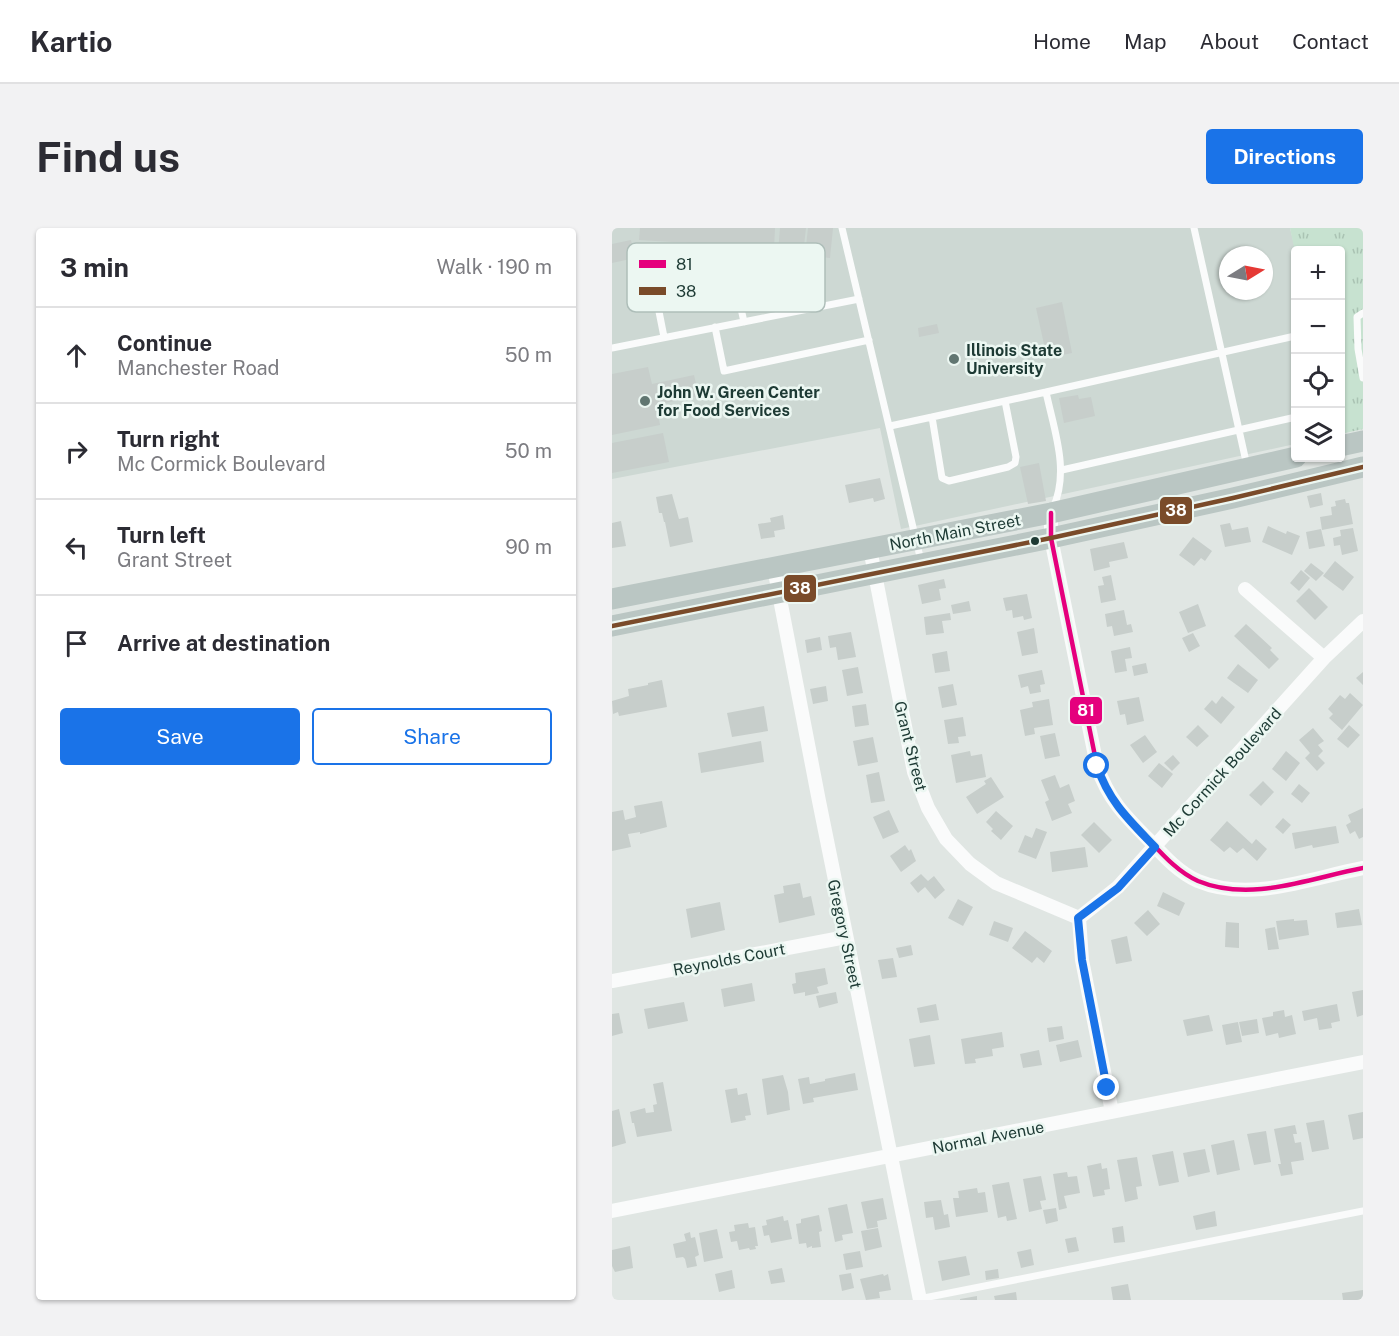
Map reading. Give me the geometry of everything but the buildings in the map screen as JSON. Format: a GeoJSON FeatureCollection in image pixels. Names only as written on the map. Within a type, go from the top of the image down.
{"type":"FeatureCollection","features":[{"type":"Feature","properties":{"kind":"main road"},"geometry":{"type":"LineString","coordinates":[[1345,445],[1363,441]]}},
{"type":"Feature","properties":{"kind":"main road","name":"North Main Street"},"geometry":{"type":"LineString","coordinates":[[612,599],[1051,513],[1291,458]]}},
{"type":"Feature","properties":{"kind":"main road","name":"North Main Street"},"geometry":{"type":"LineString","coordinates":[[612,626],[1052,538],[1363,467]]}},
{"type":"Feature","properties":{"kind":"street"},"geometry":{"type":"LineString","coordinates":[[1051,513],[1052,538],[1097,766],[1104,786],[1120,811],[1175,867],[1196,880],[1217,887],[1266,888],[1290,885],[1363,868]]}},
{"type":"Feature","properties":{"kind":"street","name":"Grant Street"},"geometry":{"type":"LineString","coordinates":[[870,549],[914,772],[928,808],[946,838],[970,864],[996,883],[1078,918]]}},
{"type":"Feature","properties":{"kind":"street","name":"Gregory Street"},"geometry":{"type":"LineString","coordinates":[[774,568],[920,1299]]}},
{"type":"Feature","properties":{"kind":"street"},"geometry":{"type":"LineString","coordinates":[[1245,589],[1324,658]]}},
{"type":"Feature","properties":{"kind":"street","name":"Mc Cormick Boulevard"},"geometry":{"type":"LineString","coordinates":[[1078,918],[1118,888],[1324,658],[1363,621]]}},
{"type":"Feature","properties":{"kind":"street"},"geometry":{"type":"LineString","coordinates":[[1078,918],[1082,960],[1112,1112]]}},
{"type":"Feature","properties":{"kind":"street","name":"Reynolds Court"},"geometry":{"type":"LineString","coordinates":[[612,981],[846,937]]}},
{"type":"Feature","properties":{"kind":"street","name":"Normal Avenue"},"geometry":{"type":"LineString","coordinates":[[612,1211],[1363,1062]]}},
{"type":"Feature","properties":{"kind":"lane"},"geometry":{"type":"LineString","coordinates":[[843,228],[922,563]]}},
{"type":"Feature","properties":{"kind":"lane"},"geometry":{"type":"LineString","coordinates":[[1194,228],[1247,468]]}},
{"type":"Feature","properties":{"kind":"lane"},"geometry":{"type":"LineString","coordinates":[[825,306],[859,299]]}},
{"type":"Feature","properties":{"kind":"lane"},"geometry":{"type":"LineString","coordinates":[[659,312],[664,338]]}},
{"type":"Feature","properties":{"kind":"lane"},"geometry":{"type":"LineString","coordinates":[[742,312],[744,322]]}},
{"type":"Feature","properties":{"kind":"lane"},"geometry":{"type":"LineString","coordinates":[[612,348],[794,312]]}},
{"type":"Feature","properties":{"kind":"lane"},"geometry":{"type":"LineString","coordinates":[[1363,313],[1358,317],[1357,333],[1363,378]]}},
{"type":"Feature","properties":{"kind":"lane"},"geometry":{"type":"LineString","coordinates":[[715,327],[724,371],[869,340]]}},
{"type":"Feature","properties":{"kind":"lane"},"geometry":{"type":"LineString","coordinates":[[890,426],[1291,337]]}},
{"type":"Feature","properties":{"kind":"lane"},"geometry":{"type":"LineString","coordinates":[[1046,392],[1062,470],[1060,490],[1051,513]]}},
{"type":"Feature","properties":{"kind":"lane"},"geometry":{"type":"LineString","coordinates":[[932,417],[942,478],[949,481],[1008,467],[1015,463],[1016,457],[1005,401]]}},
{"type":"Feature","properties":{"kind":"lane"},"geometry":{"type":"LineString","coordinates":[[1062,470],[1291,418]]}},
{"type":"Feature","properties":{"kind":"lane"},"geometry":{"type":"LineString","coordinates":[[920,1299],[1363,1211]]}},
{"type":"Feature","properties":{"kind":"shaded area","name":"Illinois State University"},"geometry":{"type":"Polygon","coordinates":[[[612,228],[1290,228],[1294,246],[1291,246],[1291,445],[901,529],[880,428],[612,479],[612,228]]]}},
{"type":"Feature","properties":{"kind":"green space"},"geometry":{"type":"Polygon","coordinates":[[[1290,228],[1363,228],[1363,429],[1345,433],[1345,246],[1294,246],[1290,228]]]}},
{"type":"Feature","properties":{"kind":"transit line","name":"38"},"geometry":{"type":"LineString","coordinates":[[612,626],[1051,538],[1363,467]]}},
{"type":"Feature","properties":{"kind":"transit line","name":"81"},"geometry":{"type":"LineString","coordinates":[[1051,513],[1051,538],[1097,766],[1106,788],[1125,815],[1177,868],[1198,881],[1218,887],[1239,890],[1260,889],[1363,868]]}},
{"type":"Feature","properties":{"kind":"place","name":"Illinois State University"},"geometry":{"type":"Point","coordinates":[954,359]}},
{"type":"Feature","properties":{"kind":"place","name":"John W. Green Center for Food Services"},"geometry":{"type":"Point","coordinates":[645,401]}},
{"type":"Feature","properties":{"kind":"route"},"geometry":{"type":"LineString","coordinates":[[1097,766],[1104,786],[1120,811],[1155,847],[1118,888],[1078,918],[1082,960],[1107,1088]]}}]}
